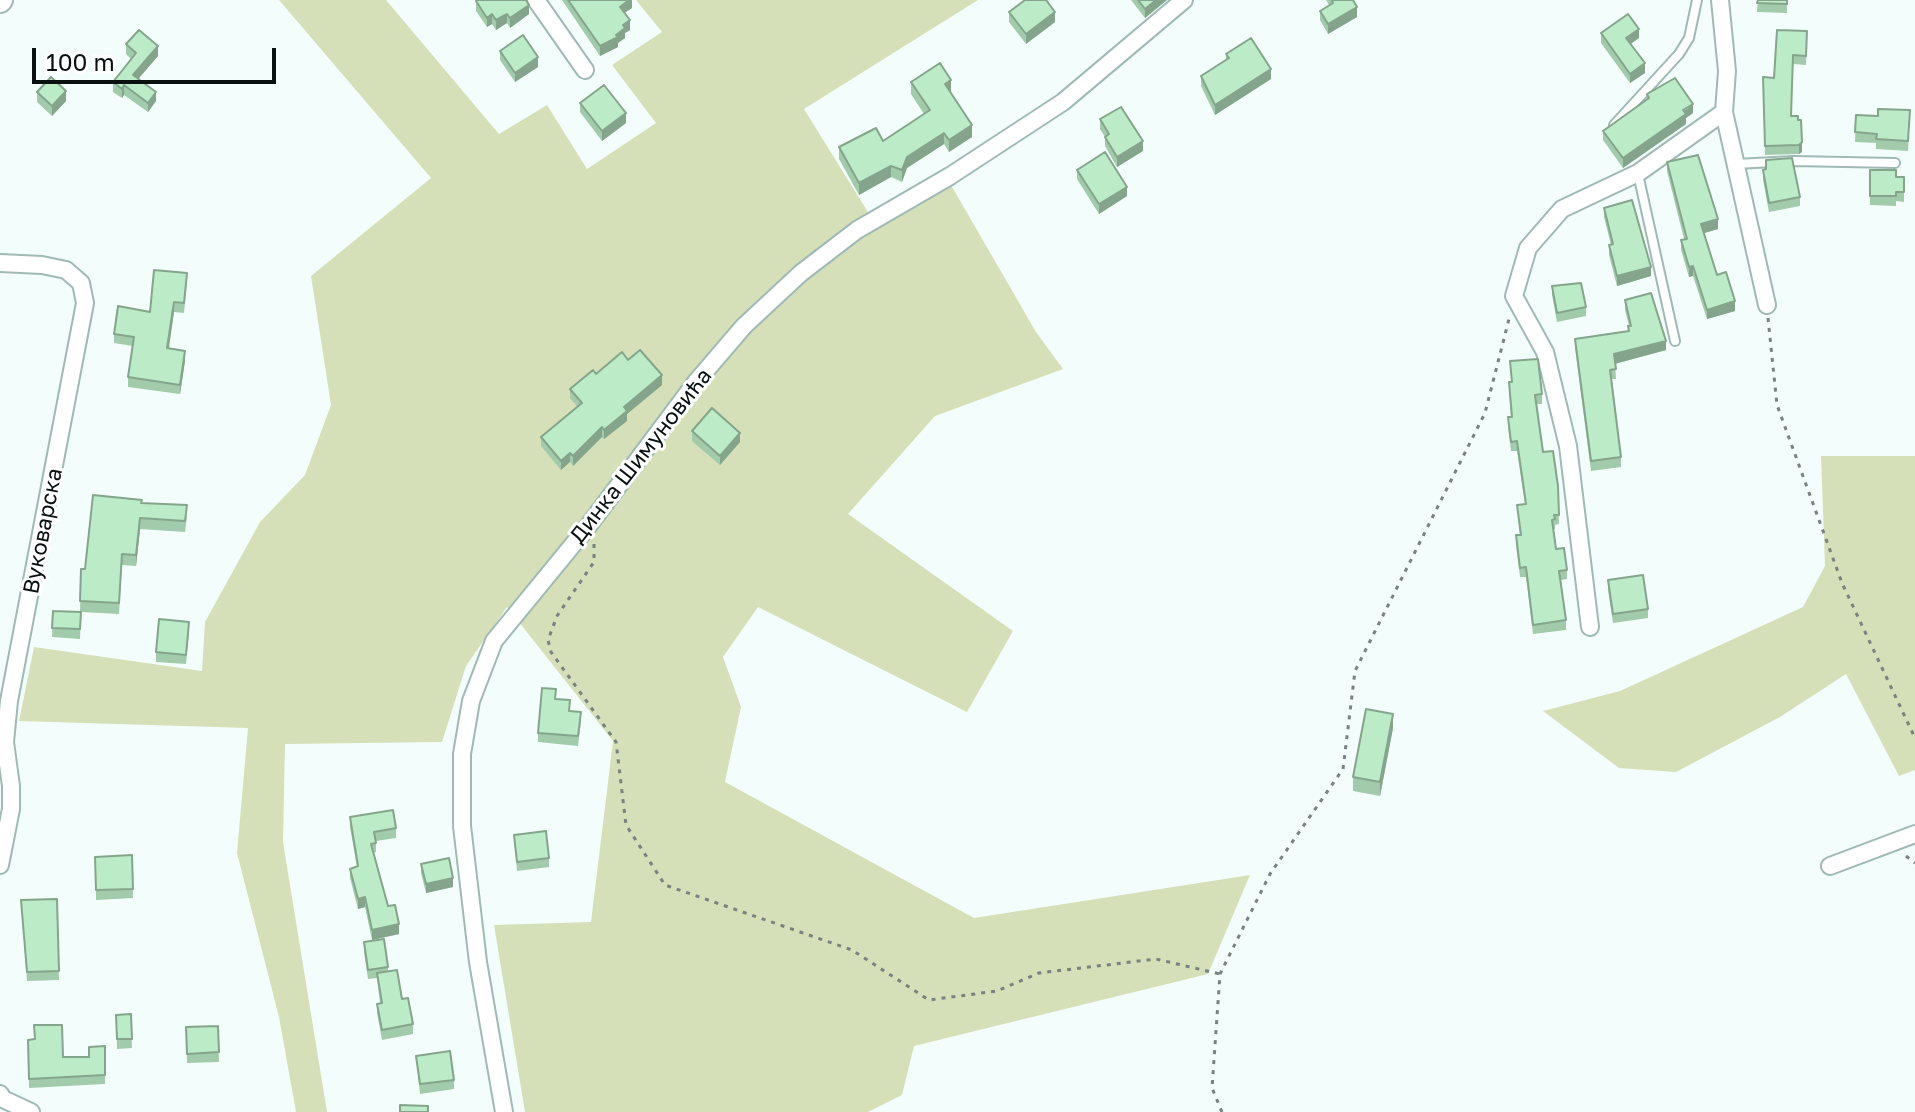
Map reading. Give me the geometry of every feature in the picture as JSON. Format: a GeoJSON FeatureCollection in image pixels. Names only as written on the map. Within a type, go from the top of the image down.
{"type":"FeatureCollection","features":[{"type":"Feature","properties":{"kind":"street"},"geometry":{"type":"LineString","coordinates":[[536,0],[585,70]]}},
{"type":"Feature","properties":{"kind":"street","name":"Динка Шимуновића"},"geometry":{"type":"LineString","coordinates":[[504,1112],[478,962],[462,826],[462,754],[471,701],[494,641],[589,525],[696,382],[744,326],[801,273],[857,230],[1001,145],[1063,102],[1184,0]]}},
{"type":"Feature","properties":{"kind":"street"},"geometry":{"type":"LineString","coordinates":[[1720,0],[1727,71],[1724,112],[1767,305]]}},
{"type":"Feature","properties":{"kind":"street"},"geometry":{"type":"LineString","coordinates":[[1590,627],[1568,446],[1545,352],[1514,296],[1528,248],[1562,209],[1638,173],[1724,112]]}},
{"type":"Feature","properties":{"kind":"street","name":"Вуковарска"},"geometry":{"type":"LineString","coordinates":[[0,263],[42,265],[66,270],[81,283],[85,303],[9,701],[5,742],[11,809],[0,865]]}},
{"type":"Feature","properties":{"kind":"street"},"geometry":{"type":"LineString","coordinates":[[1830,866],[1915,834]]}},
{"type":"Feature","properties":{"kind":"street"},"geometry":{"type":"LineString","coordinates":[[0,1094],[3,1099],[31,1112]]}},
{"type":"Feature","properties":{"kind":"lane"},"geometry":{"type":"LineString","coordinates":[[1614,125],[1679,54],[1689,38],[1697,0]]}},
{"type":"Feature","properties":{"kind":"lane"},"geometry":{"type":"LineString","coordinates":[[1736,164],[1793,161],[1895,163]]}},
{"type":"Feature","properties":{"kind":"lane"},"geometry":{"type":"LineString","coordinates":[[1638,173],[1675,341]]}},
{"type":"Feature","properties":{"kind":"path"},"geometry":{"type":"LineString","coordinates":[[1222,1112],[1212,1088],[1220,974],[1270,874],[1343,769],[1355,671],[1485,413],[1514,296]]}},
{"type":"Feature","properties":{"kind":"path"},"geometry":{"type":"LineString","coordinates":[[1767,305],[1777,405],[1842,583],[1915,738]]}},
{"type":"Feature","properties":{"kind":"path"},"geometry":{"type":"LineString","coordinates":[[589,525],[595,546],[594,562],[557,616],[548,640],[551,652],[616,742],[626,825],[665,885],[852,950],[929,1000],[997,991],[1039,973],[1156,959],[1220,974]]}},
{"type":"Feature","properties":{"kind":"green space"},"geometry":{"type":"Polygon","coordinates":[[[279,0],[386,0],[499,134],[547,105],[587,169],[656,123],[612,65],[662,32],[636,0],[978,0],[804,109],[876,225],[951,185],[1036,332],[1063,369],[935,416],[848,514],[1013,631],[967,712],[758,607],[723,657],[741,707],[725,782],[974,918],[1250,875],[1208,974],[914,1046],[902,1095],[868,1112],[525,1112],[494,925],[591,922],[613,741],[507,607],[466,666],[442,742],[285,744],[283,842],[327,1112],[296,1112],[279,1017],[237,853],[248,728],[19,721],[34,647],[202,671],[205,622],[260,522],[305,475],[331,405],[311,276],[431,178],[279,0]]]}},
{"type":"Feature","properties":{"kind":"green space"},"geometry":{"type":"Polygon","coordinates":[[[1821,456],[1915,456],[1915,770],[1899,776],[1846,674],[1780,717],[1676,772],[1619,768],[1543,711],[1620,691],[1803,607],[1825,566],[1821,456]]]}},
{"type":"Feature","properties":{"kind":"building"},"geometry":{"type":"Polygon","coordinates":[[[477,0],[526,0],[529,5],[510,18],[507,14],[496,20],[492,14],[487,18],[477,0]]]}},
{"type":"Feature","properties":{"kind":"building"},"geometry":{"type":"Polygon","coordinates":[[[568,0],[629,0],[620,7],[630,20],[623,25],[625,28],[616,35],[618,37],[600,46],[568,0]]]}},
{"type":"Feature","properties":{"kind":"building"},"geometry":{"type":"Polygon","coordinates":[[[1025,0],[1046,0],[1055,12],[1026,34],[1009,12],[1025,0]]]}},
{"type":"Feature","properties":{"kind":"building"},"geometry":{"type":"Polygon","coordinates":[[[1138,0],[1156,0],[1145,9],[1138,0]]]}},
{"type":"Feature","properties":{"kind":"building"},"geometry":{"type":"Polygon","coordinates":[[[1332,0],[1353,0],[1357,7],[1328,24],[1320,11],[1333,3],[1332,0]]]}},
{"type":"Feature","properties":{"kind":"building"},"geometry":{"type":"Polygon","coordinates":[[[1758,0],[1787,0],[1787,4],[1757,3],[1758,0]]]}},
{"type":"Feature","properties":{"kind":"building"},"geometry":{"type":"Polygon","coordinates":[[[1628,14],[1639,29],[1626,38],[1645,63],[1630,74],[1601,33],[1628,14]]]}},
{"type":"Feature","properties":{"kind":"building"},"geometry":{"type":"Polygon","coordinates":[[[139,30],[158,46],[133,75],[156,92],[148,103],[124,85],[122,89],[113,82],[136,53],[126,44],[139,30]]]}},
{"type":"Feature","properties":{"kind":"building"},"geometry":{"type":"Polygon","coordinates":[[[1777,30],[1807,31],[1806,56],[1793,55],[1791,116],[1798,116],[1801,120],[1802,142],[1799,145],[1765,146],[1763,77],[1774,78],[1777,30]]]}},
{"type":"Feature","properties":{"kind":"building"},"geometry":{"type":"Polygon","coordinates":[[[523,35],[538,57],[515,73],[500,51],[523,35]]]}},
{"type":"Feature","properties":{"kind":"building"},"geometry":{"type":"Polygon","coordinates":[[[1251,38],[1271,69],[1215,105],[1201,76],[1229,58],[1226,54],[1251,38]]]}},
{"type":"Feature","properties":{"kind":"building"},"geometry":{"type":"Polygon","coordinates":[[[940,63],[951,80],[945,84],[972,125],[949,140],[944,133],[907,157],[902,170],[891,166],[859,183],[839,147],[876,128],[883,141],[930,110],[911,82],[940,63]]]}},
{"type":"Feature","properties":{"kind":"building"},"geometry":{"type":"Polygon","coordinates":[[[51,77],[66,91],[52,106],[37,92],[51,77]]]}},
{"type":"Feature","properties":{"kind":"building"},"geometry":{"type":"Polygon","coordinates":[[[1675,78],[1693,104],[1683,110],[1686,114],[1623,158],[1603,131],[1649,98],[1647,94],[1675,78]]]}},
{"type":"Feature","properties":{"kind":"building"},"geometry":{"type":"Polygon","coordinates":[[[604,85],[626,113],[602,131],[580,103],[604,85]]]}},
{"type":"Feature","properties":{"kind":"building"},"geometry":{"type":"Polygon","coordinates":[[[1121,107],[1143,141],[1117,157],[1105,137],[1109,134],[1100,119],[1121,107]]]}},
{"type":"Feature","properties":{"kind":"building"},"geometry":{"type":"Polygon","coordinates":[[[1878,109],[1910,110],[1908,141],[1876,139],[1877,134],[1855,132],[1856,115],[1878,116],[1878,109]]]}},
{"type":"Feature","properties":{"kind":"building"},"geometry":{"type":"Polygon","coordinates":[[[1105,152],[1127,187],[1099,204],[1077,170],[1105,152]]]}},
{"type":"Feature","properties":{"kind":"building"},"geometry":{"type":"Polygon","coordinates":[[[1698,155],[1718,219],[1701,224],[1717,275],[1726,272],[1735,301],[1707,310],[1681,240],[1687,239],[1667,162],[1698,155]]]}},
{"type":"Feature","properties":{"kind":"building"},"geometry":{"type":"Polygon","coordinates":[[[1792,158],[1800,197],[1769,203],[1763,170],[1766,169],[1766,160],[1792,158]]]}},
{"type":"Feature","properties":{"kind":"building"},"geometry":{"type":"Polygon","coordinates":[[[1870,170],[1896,170],[1896,177],[1904,177],[1904,192],[1896,192],[1896,196],[1870,196],[1870,170]]]}},
{"type":"Feature","properties":{"kind":"building"},"geometry":{"type":"Polygon","coordinates":[[[1632,200],[1651,267],[1617,276],[1604,208],[1632,200]]]}},
{"type":"Feature","properties":{"kind":"building"},"geometry":{"type":"Polygon","coordinates":[[[154,270],[187,273],[184,303],[174,302],[167,348],[185,351],[180,385],[128,377],[134,337],[114,334],[118,306],[150,312],[154,270]]]}},
{"type":"Feature","properties":{"kind":"building"},"geometry":{"type":"Polygon","coordinates":[[[1581,283],[1586,307],[1557,313],[1552,286],[1581,283]]]}},
{"type":"Feature","properties":{"kind":"building"},"geometry":{"type":"Polygon","coordinates":[[[1651,293],[1666,341],[1614,354],[1616,369],[1610,370],[1621,457],[1591,461],[1575,339],[1629,331],[1628,326],[1631,326],[1625,300],[1651,293]]]}},
{"type":"Feature","properties":{"kind":"building"},"geometry":{"type":"Polygon","coordinates":[[[640,350],[662,375],[624,407],[627,411],[604,430],[602,427],[573,456],[570,453],[561,461],[541,437],[582,403],[570,389],[593,370],[596,374],[622,352],[628,360],[640,350]]]}},
{"type":"Feature","properties":{"kind":"building"},"geometry":{"type":"Polygon","coordinates":[[[1538,359],[1542,394],[1535,395],[1543,452],[1553,451],[1558,486],[1559,515],[1554,515],[1555,519],[1552,520],[1556,549],[1564,548],[1567,570],[1559,571],[1566,620],[1533,625],[1526,567],[1520,568],[1516,535],[1521,535],[1517,505],[1526,504],[1517,441],[1511,442],[1508,417],[1512,417],[1510,361],[1538,359]]]}},
{"type":"Feature","properties":{"kind":"building"},"geometry":{"type":"Polygon","coordinates":[[[712,408],[740,433],[720,456],[692,431],[712,408]]]}},
{"type":"Feature","properties":{"kind":"building"},"geometry":{"type":"Polygon","coordinates":[[[93,495],[142,500],[141,503],[187,505],[185,521],[140,518],[136,555],[122,554],[119,603],[80,601],[81,569],[85,569],[93,495]]]}},
{"type":"Feature","properties":{"kind":"building"},"geometry":{"type":"Polygon","coordinates":[[[1643,575],[1648,609],[1613,614],[1608,580],[1643,575]]]}},
{"type":"Feature","properties":{"kind":"building"},"geometry":{"type":"Polygon","coordinates":[[[53,611],[81,612],[80,629],[52,628],[53,611]]]}},
{"type":"Feature","properties":{"kind":"building"},"geometry":{"type":"Polygon","coordinates":[[[159,619],[189,622],[186,655],[156,652],[159,619]]]}},
{"type":"Feature","properties":{"kind":"building"},"geometry":{"type":"Polygon","coordinates":[[[542,688],[556,689],[555,699],[570,700],[569,711],[581,712],[578,736],[538,733],[542,688]]]}},
{"type":"Feature","properties":{"kind":"building"},"geometry":{"type":"Polygon","coordinates":[[[1366,709],[1393,714],[1380,782],[1353,777],[1366,709]]]}},
{"type":"Feature","properties":{"kind":"building"},"geometry":{"type":"Polygon","coordinates":[[[393,810],[396,828],[374,832],[376,843],[371,844],[388,906],[395,905],[399,924],[372,930],[365,897],[358,899],[350,869],[358,866],[350,817],[393,810]]]}},
{"type":"Feature","properties":{"kind":"building"},"geometry":{"type":"Polygon","coordinates":[[[546,831],[549,858],[517,862],[514,835],[546,831]]]}},
{"type":"Feature","properties":{"kind":"building"},"geometry":{"type":"Polygon","coordinates":[[[132,855],[133,889],[96,890],[95,857],[132,855]]]}},
{"type":"Feature","properties":{"kind":"building"},"geometry":{"type":"Polygon","coordinates":[[[449,858],[453,878],[426,884],[421,864],[449,858]]]}},
{"type":"Feature","properties":{"kind":"building"},"geometry":{"type":"Polygon","coordinates":[[[57,899],[59,971],[27,972],[21,900],[57,899]]]}},
{"type":"Feature","properties":{"kind":"building"},"geometry":{"type":"Polygon","coordinates":[[[384,939],[388,967],[368,970],[364,942],[384,939]]]}},
{"type":"Feature","properties":{"kind":"building"},"geometry":{"type":"Polygon","coordinates":[[[397,970],[402,999],[408,998],[413,1024],[382,1030],[377,1004],[382,1003],[377,973],[397,970]]]}},
{"type":"Feature","properties":{"kind":"building"},"geometry":{"type":"Polygon","coordinates":[[[131,1014],[132,1039],[117,1039],[116,1015],[131,1014]]]}},
{"type":"Feature","properties":{"kind":"building"},"geometry":{"type":"Polygon","coordinates":[[[34,1025],[62,1025],[63,1057],[89,1057],[89,1047],[105,1046],[105,1075],[29,1079],[28,1040],[35,1039],[34,1025]]]}},
{"type":"Feature","properties":{"kind":"building"},"geometry":{"type":"Polygon","coordinates":[[[218,1026],[219,1052],[187,1054],[186,1027],[218,1026]]]}},
{"type":"Feature","properties":{"kind":"building"},"geometry":{"type":"Polygon","coordinates":[[[450,1051],[454,1080],[420,1084],[416,1056],[450,1051]]]}},
{"type":"Feature","properties":{"kind":"building"},"geometry":{"type":"Polygon","coordinates":[[[400,1105],[428,1106],[428,1112],[400,1112],[400,1105]]]}}]}
